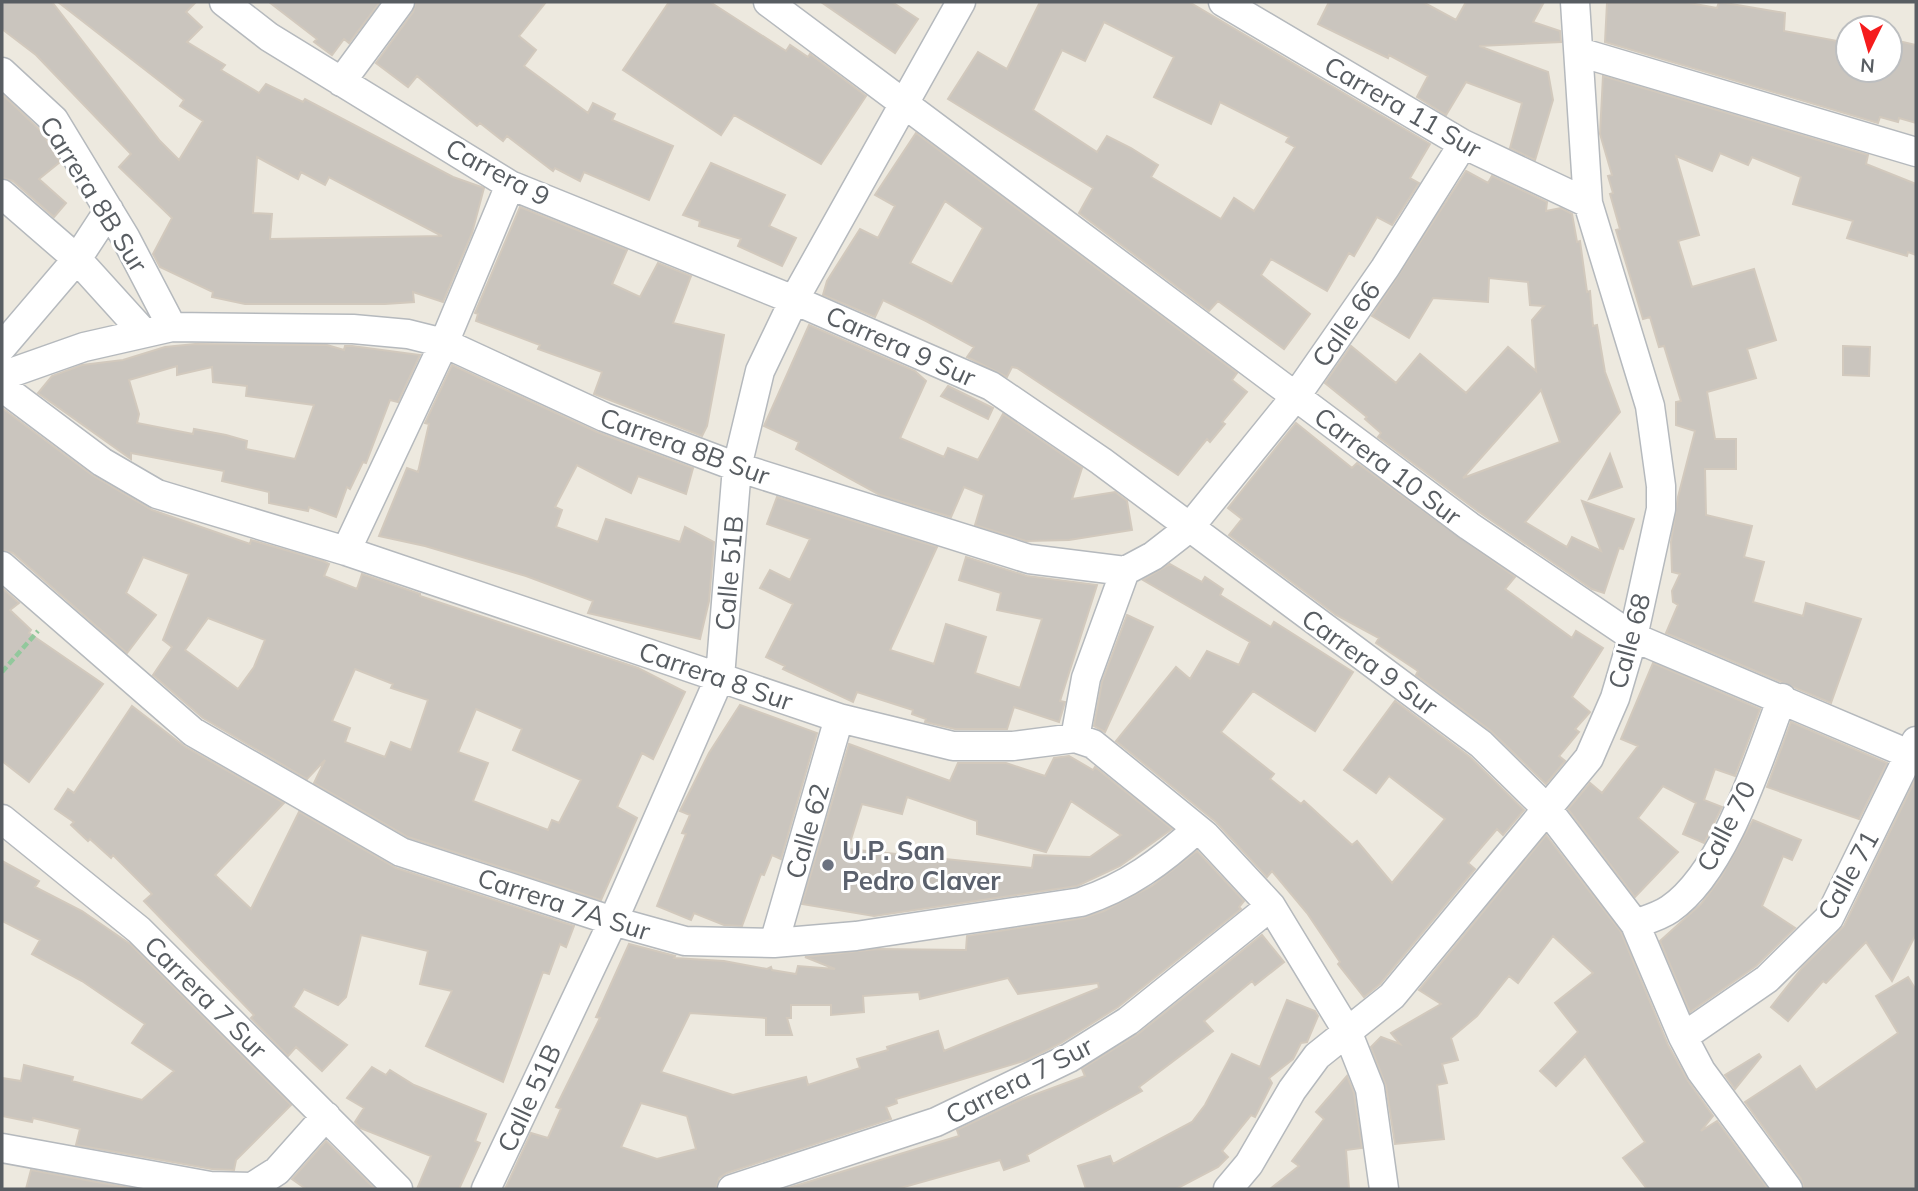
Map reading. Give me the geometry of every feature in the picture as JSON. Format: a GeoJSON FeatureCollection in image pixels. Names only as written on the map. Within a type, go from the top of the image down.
{"type":"FeatureCollection","features":[{"type":"Feature","properties":{"kind":"street","name":"Carrera 9"},"geometry":{"type":"LineString","coordinates":[[224,2],[269,37],[510,185],[794,300]]}},
{"type":"Feature","properties":{"kind":"street"},"geometry":{"type":"LineString","coordinates":[[341,82],[400,2]]}},
{"type":"Feature","properties":{"kind":"street","name":"Carrera 10 Sur"},"geometry":{"type":"LineString","coordinates":[[768,2],[1469,526],[1633,637],[1914,751]]}},
{"type":"Feature","properties":{"kind":"street","name":"Calle 51B"},"geometry":{"type":"LineString","coordinates":[[485,1189],[613,921],[720,677],[737,467],[760,371],[794,300],[961,2]]}},
{"type":"Feature","properties":{"kind":"street","name":"Carrera 11 Sur"},"geometry":{"type":"LineString","coordinates":[[1223,2],[1463,144],[1588,203]]}},
{"type":"Feature","properties":{"kind":"street","name":"Calle 68"},"geometry":{"type":"LineString","coordinates":[[1228,1189],[1250,1164],[1292,1090],[1317,1056],[1392,996],[1589,758],[1615,698],[1633,637],[1661,509],[1661,485],[1650,406],[1588,203],[1575,2]]}},
{"type":"Feature","properties":{"kind":"street"},"geometry":{"type":"LineString","coordinates":[[1579,52],[1916,152]]}},
{"type":"Feature","properties":{"kind":"street","name":"Carrera 8B Sur"},"geometry":{"type":"LineString","coordinates":[[2,72],[54,120],[109,211],[172,327]]}},
{"type":"Feature","properties":{"kind":"street","name":"Calle 66"},"geometry":{"type":"LineString","coordinates":[[1189,528],[1296,396],[1385,268],[1463,144]]}},
{"type":"Feature","properties":{"kind":"street"},"geometry":{"type":"LineString","coordinates":[[346,551],[444,343],[510,185]]}},
{"type":"Feature","properties":{"kind":"street"},"geometry":{"type":"LineString","coordinates":[[2,194],[76,260],[144,333]]}},
{"type":"Feature","properties":{"kind":"street"},"geometry":{"type":"LineString","coordinates":[[2,346],[76,260],[109,211]]}},
{"type":"Feature","properties":{"kind":"street","name":"Carrera 9 Sur"},"geometry":{"type":"LineString","coordinates":[[794,300],[992,386],[1101,461],[1481,744],[1548,810],[1635,924],[1683,1037],[1701,1071],[1786,1189]]}},
{"type":"Feature","properties":{"kind":"street","name":"Carrera 8B Sur"},"geometry":{"type":"LineString","coordinates":[[2,376],[84,347],[172,327],[353,329],[408,334],[444,343],[604,417],[737,467],[1029,559],[1125,571]]}},
{"type":"Feature","properties":{"kind":"street","name":"Carrera 8 Sur"},"geometry":{"type":"LineString","coordinates":[[2,387],[103,462],[157,494],[346,551],[839,718],[953,746],[1013,746],[1075,738]]}},
{"type":"Feature","properties":{"kind":"street"},"geometry":{"type":"LineString","coordinates":[[1189,528],[1153,556],[1125,571],[1086,678],[1075,738],[1093,744],[1109,755],[1197,829],[1231,860],[1271,906],[1347,1031],[1370,1089],[1384,1189]]}},
{"type":"Feature","properties":{"kind":"street","name":"Carrera 7A Sur"},"geometry":{"type":"LineString","coordinates":[[2,566],[193,732],[401,852],[613,921],[685,941],[774,943],[856,936],[1081,902],[1107,893],[1158,865],[1197,829]]}},
{"type":"Feature","properties":{"kind":"street","name":"Calle 70"},"geometry":{"type":"LineString","coordinates":[[1635,924],[1670,910],[1705,875],[1743,801],[1782,698]]}},
{"type":"Feature","properties":{"kind":"street","name":"Calle 62"},"geometry":{"type":"LineString","coordinates":[[774,943],[839,718]]}},
{"type":"Feature","properties":{"kind":"street","name":"Calle 71"},"geometry":{"type":"LineString","coordinates":[[1683,1037],[1767,979],[1829,918],[1914,751]]}},
{"type":"Feature","properties":{"kind":"street","name":"Carrera 7 Sur"},"geometry":{"type":"LineString","coordinates":[[2,819],[139,930],[398,1189]]}},
{"type":"Feature","properties":{"kind":"street","name":"Carrera 7 Sur"},"geometry":{"type":"LineString","coordinates":[[733,1189],[936,1122],[1069,1058],[1128,1021],[1271,906]]}},
{"type":"Feature","properties":{"kind":"street"},"geometry":{"type":"LineString","coordinates":[[2,1149],[210,1186],[251,1186],[277,1171],[326,1116]]}},
{"type":"Feature","properties":{"kind":"path"},"geometry":{"type":"LineString","coordinates":[[2,672],[55,612]]}},
{"type":"Feature","properties":{"kind":"building"},"geometry":{"type":"Polygon","coordinates":[[[2,2],[52,2],[160,141],[179,160],[203,121],[180,106],[184,100],[58,2],[196,2],[186,12],[202,27],[187,42],[225,65],[221,70],[259,93],[266,84],[303,102],[305,99],[453,177],[484,188],[472,233],[443,302],[413,292],[414,302],[245,304],[212,297],[213,292],[160,267],[153,254],[172,218],[119,167],[131,154],[36,55],[2,29],[2,2]],[[257,157],[253,213],[272,214],[270,239],[442,236],[329,177],[325,185],[301,172],[298,179],[257,157]]]}},
{"type":"Feature","properties":{"kind":"building"},"geometry":{"type":"Polygon","coordinates":[[[269,2],[380,2],[349,43],[344,39],[332,55],[314,42],[317,39],[269,2]]]}},
{"type":"Feature","properties":{"kind":"building"},"geometry":{"type":"Polygon","coordinates":[[[416,2],[546,2],[519,36],[536,50],[524,66],[588,113],[593,103],[615,114],[612,120],[673,146],[649,200],[584,172],[580,181],[555,168],[553,171],[507,136],[503,141],[480,123],[477,126],[417,76],[408,87],[376,63],[413,12],[416,2]]]}},
{"type":"Feature","properties":{"kind":"building"},"geometry":{"type":"Polygon","coordinates":[[[669,2],[710,2],[786,51],[790,45],[808,57],[810,54],[866,96],[821,164],[734,115],[721,135],[623,70],[669,2]]]}},
{"type":"Feature","properties":{"kind":"building"},"geometry":{"type":"Polygon","coordinates":[[[821,2],[892,2],[918,19],[895,53],[821,2]]]}},
{"type":"Feature","properties":{"kind":"building"},"geometry":{"type":"Polygon","coordinates":[[[1040,2],[1189,2],[1430,144],[1410,178],[1419,183],[1392,225],[1377,217],[1354,256],[1349,253],[1327,291],[1271,259],[1261,275],[1310,314],[1284,349],[1218,301],[1209,311],[1079,213],[1093,188],[948,99],[978,52],[1007,69],[1040,2]],[[1104,22],[1085,61],[1062,50],[1033,110],[1097,152],[1107,136],[1131,148],[1158,165],[1151,177],[1221,219],[1234,198],[1254,211],[1295,147],[1286,142],[1289,137],[1220,102],[1211,124],[1154,97],[1174,57],[1104,22]]]}},
{"type":"Feature","properties":{"kind":"building"},"geometry":{"type":"Polygon","coordinates":[[[1329,2],[1423,2],[1456,20],[1466,2],[1544,2],[1533,22],[1560,31],[1561,42],[1479,46],[1548,72],[1553,100],[1535,160],[1510,148],[1522,103],[1466,82],[1446,115],[1417,97],[1428,76],[1389,55],[1388,58],[1318,24],[1329,2]]]}},
{"type":"Feature","properties":{"kind":"building"},"geometry":{"type":"Polygon","coordinates":[[[1684,2],[1717,8],[1719,2],[1785,13],[1784,31],[1834,40],[1834,84],[1904,84],[1904,42],[1916,45],[1916,123],[1899,118],[1898,122],[1880,117],[1878,123],[1605,42],[1607,3],[1684,2]]]}},
{"type":"Feature","properties":{"kind":"building"},"geometry":{"type":"Polygon","coordinates":[[[1603,76],[1868,155],[1866,164],[1916,184],[1916,255],[1908,252],[1907,256],[1847,238],[1853,221],[1793,204],[1801,177],[1752,157],[1748,165],[1720,153],[1712,171],[1676,156],[1699,235],[1678,241],[1692,287],[1754,269],[1776,340],[1747,349],[1756,378],[1707,392],[1715,439],[1736,439],[1736,469],[1705,469],[1706,515],[1752,526],[1744,557],[1764,562],[1753,602],[1803,616],[1806,603],[1861,619],[1831,703],[1666,633],[1678,605],[1673,602],[1672,591],[1680,574],[1672,572],[1671,542],[1678,497],[1695,431],[1676,425],[1676,402],[1681,401],[1664,346],[1659,347],[1650,317],[1643,319],[1616,230],[1620,229],[1608,176],[1612,175],[1600,134],[1603,76]]]}},
{"type":"Feature","properties":{"kind":"building"},"geometry":{"type":"Polygon","coordinates":[[[2,94],[41,131],[60,162],[39,179],[66,203],[54,217],[13,181],[2,178],[2,94]]]}},
{"type":"Feature","properties":{"kind":"building"},"geometry":{"type":"Polygon","coordinates":[[[916,133],[1237,373],[1232,380],[1247,392],[1222,422],[1225,424],[1210,442],[1207,439],[1178,475],[1017,368],[1012,367],[1007,377],[967,357],[974,347],[926,321],[883,300],[875,317],[823,295],[827,281],[860,229],[878,238],[895,206],[875,195],[916,133]],[[945,201],[910,263],[952,284],[983,228],[945,201]]]}},
{"type":"Feature","properties":{"kind":"building"},"geometry":{"type":"Polygon","coordinates":[[[711,163],[785,195],[769,226],[796,238],[782,266],[738,246],[741,239],[699,226],[700,221],[683,215],[711,163]]]}},
{"type":"Feature","properties":{"kind":"building"},"geometry":{"type":"Polygon","coordinates":[[[1466,171],[1488,183],[1492,176],[1547,202],[1546,211],[1561,208],[1572,214],[1577,242],[1580,241],[1587,292],[1590,291],[1593,326],[1597,325],[1605,372],[1620,412],[1525,522],[1567,547],[1572,537],[1601,551],[1582,501],[1634,519],[1623,549],[1619,548],[1604,593],[1592,589],[1479,512],[1378,437],[1381,433],[1365,419],[1367,417],[1325,383],[1351,346],[1396,383],[1420,354],[1466,393],[1508,347],[1536,371],[1532,320],[1544,306],[1530,305],[1528,282],[1489,278],[1488,302],[1433,298],[1409,338],[1372,316],[1466,171]],[[1541,390],[1463,478],[1560,442],[1541,390]]]}},
{"type":"Feature","properties":{"kind":"building"},"geometry":{"type":"Polygon","coordinates":[[[520,207],[627,250],[612,284],[640,297],[658,263],[691,276],[673,323],[724,335],[707,426],[702,436],[594,394],[602,372],[538,349],[540,345],[476,321],[478,314],[475,313],[520,207]]]}},
{"type":"Feature","properties":{"kind":"building"},"geometry":{"type":"Polygon","coordinates":[[[809,325],[915,371],[926,381],[900,438],[944,457],[948,448],[978,460],[1003,414],[1082,468],[1072,499],[1115,492],[1127,501],[1132,530],[1069,540],[1026,541],[975,525],[984,495],[964,487],[951,517],[880,495],[796,449],[799,442],[764,426],[809,325]]]}},
{"type":"Feature","properties":{"kind":"building"},"geometry":{"type":"Polygon","coordinates":[[[195,344],[327,345],[344,350],[345,346],[352,346],[420,355],[398,402],[390,400],[366,463],[363,462],[350,489],[347,487],[336,517],[309,507],[308,511],[269,503],[269,492],[222,481],[224,471],[131,453],[131,459],[38,393],[52,376],[82,365],[123,360],[165,347],[195,344]],[[177,366],[129,380],[139,414],[137,423],[193,434],[194,429],[226,435],[247,441],[246,449],[295,459],[314,405],[246,396],[247,386],[213,382],[212,367],[177,375],[177,366]]]}},
{"type":"Feature","properties":{"kind":"building"},"geometry":{"type":"Polygon","coordinates":[[[1843,346],[1870,347],[1869,376],[1843,375],[1843,346]]]}},
{"type":"Feature","properties":{"kind":"building"},"geometry":{"type":"Polygon","coordinates":[[[452,365],[597,432],[693,468],[686,494],[638,476],[631,493],[577,465],[555,507],[562,510],[556,527],[598,542],[606,519],[680,542],[685,527],[714,542],[709,601],[700,639],[588,613],[593,601],[526,576],[425,546],[379,536],[407,468],[418,472],[429,424],[425,423],[452,365]]]}},
{"type":"Feature","properties":{"kind":"building"},"geometry":{"type":"Polygon","coordinates":[[[948,386],[993,408],[988,419],[941,396],[948,386]]]}},
{"type":"Feature","properties":{"kind":"building"},"geometry":{"type":"Polygon","coordinates":[[[2,408],[92,475],[152,510],[250,544],[251,540],[323,561],[329,564],[324,576],[357,589],[362,574],[420,596],[638,668],[685,692],[653,759],[642,753],[617,807],[637,818],[601,900],[408,837],[314,783],[325,760],[307,779],[203,718],[153,675],[172,647],[163,640],[189,574],[143,557],[126,593],[156,615],[127,653],[13,553],[2,550],[2,408]],[[208,618],[185,650],[238,689],[254,667],[265,640],[208,618]],[[355,669],[332,721],[350,728],[345,742],[385,757],[391,742],[411,750],[428,700],[391,688],[393,684],[355,669]],[[476,709],[458,752],[488,763],[473,801],[548,830],[552,820],[559,823],[581,780],[513,750],[522,729],[476,709]]]}},
{"type":"Feature","properties":{"kind":"building"},"geometry":{"type":"Polygon","coordinates":[[[1296,423],[1352,468],[1357,463],[1515,577],[1505,589],[1572,638],[1576,631],[1603,648],[1572,697],[1590,712],[1575,729],[1579,732],[1559,756],[1565,761],[1546,784],[1491,731],[1416,675],[1418,671],[1376,643],[1379,638],[1336,615],[1229,535],[1242,519],[1228,508],[1296,423]]]}},
{"type":"Feature","properties":{"kind":"building"},"geometry":{"type":"Polygon","coordinates":[[[1610,454],[1622,487],[1589,499],[1610,454]]]}},
{"type":"Feature","properties":{"kind":"building"},"geometry":{"type":"Polygon","coordinates":[[[777,497],[937,547],[890,650],[934,664],[946,624],[986,637],[975,673],[1020,688],[1042,619],[997,610],[1001,593],[959,580],[966,557],[1027,576],[1097,585],[1060,701],[1065,702],[1059,722],[1014,707],[1007,729],[955,729],[925,722],[926,719],[912,714],[913,710],[857,692],[853,702],[783,669],[785,666],[766,657],[793,604],[760,588],[770,570],[790,580],[810,539],[767,524],[777,497]]]}},
{"type":"Feature","properties":{"kind":"building"},"geometry":{"type":"Polygon","coordinates":[[[1170,564],[1202,582],[1205,577],[1223,589],[1220,595],[1271,627],[1274,622],[1353,672],[1315,731],[1253,691],[1221,732],[1274,774],[1270,779],[1301,804],[1304,801],[1352,845],[1357,841],[1392,883],[1445,819],[1389,776],[1376,793],[1344,770],[1395,701],[1470,757],[1524,810],[1503,835],[1497,829],[1468,863],[1475,869],[1380,984],[1364,997],[1338,964],[1340,962],[1307,913],[1272,871],[1267,877],[1216,822],[1116,741],[1176,667],[1190,679],[1207,651],[1239,665],[1250,642],[1143,580],[1170,564]]]}},
{"type":"Feature","properties":{"kind":"building"},"geometry":{"type":"Polygon","coordinates":[[[2,588],[19,603],[10,610],[31,630],[29,633],[103,684],[29,782],[2,761],[2,588]]]}},
{"type":"Feature","properties":{"kind":"building"},"geometry":{"type":"Polygon","coordinates":[[[1127,615],[1153,627],[1105,732],[1094,726],[1102,682],[1127,615]]]}},
{"type":"Feature","properties":{"kind":"building"},"geometry":{"type":"Polygon","coordinates":[[[1653,663],[1760,709],[1735,776],[1715,769],[1704,800],[1722,807],[1704,843],[1683,834],[1696,803],[1663,786],[1638,818],[1678,852],[1635,897],[1568,809],[1590,783],[1602,793],[1638,746],[1621,739],[1653,663]]]}},
{"type":"Feature","properties":{"kind":"building"},"geometry":{"type":"Polygon","coordinates":[[[740,705],[817,733],[781,859],[772,855],[764,875],[761,874],[742,926],[724,925],[694,913],[691,920],[657,906],[686,834],[682,833],[690,815],[680,811],[709,753],[740,705]]]}},
{"type":"Feature","properties":{"kind":"building"},"geometry":{"type":"Polygon","coordinates":[[[132,706],[184,746],[284,803],[215,875],[251,909],[299,812],[396,868],[574,926],[566,947],[560,944],[549,974],[543,972],[503,1082],[426,1046],[452,991],[420,984],[428,951],[361,935],[346,997],[338,1005],[304,989],[293,1007],[347,1045],[322,1071],[296,1047],[288,1056],[251,1018],[254,1015],[144,901],[152,894],[113,855],[111,858],[90,839],[88,841],[71,825],[74,822],[55,809],[68,789],[74,793],[132,706]]]}},
{"type":"Feature","properties":{"kind":"building"},"geometry":{"type":"Polygon","coordinates":[[[1791,722],[1887,763],[1859,819],[1767,787],[1791,722]]]}},
{"type":"Feature","properties":{"kind":"building"},"geometry":{"type":"Polygon","coordinates":[[[849,744],[950,781],[958,763],[1006,763],[1045,776],[1054,758],[1069,756],[1093,770],[1095,767],[1172,829],[1120,866],[1077,886],[874,916],[802,904],[849,744]],[[907,797],[902,814],[862,804],[848,849],[1032,868],[1034,855],[1090,857],[1121,835],[1071,801],[1046,852],[977,834],[977,821],[907,797]]]}},
{"type":"Feature","properties":{"kind":"building"},"geometry":{"type":"Polygon","coordinates":[[[1916,778],[1916,934],[1892,981],[1866,942],[1826,983],[1823,981],[1788,1021],[1771,1007],[1802,968],[1844,926],[1916,778]]]}},
{"type":"Feature","properties":{"kind":"building"},"geometry":{"type":"Polygon","coordinates":[[[1753,820],[1801,840],[1792,860],[1783,856],[1762,906],[1795,928],[1756,966],[1690,1012],[1660,941],[1701,904],[1720,879],[1753,820]]]}},
{"type":"Feature","properties":{"kind":"building"},"geometry":{"type":"Polygon","coordinates":[[[1546,835],[1621,932],[1668,1045],[1688,1081],[1713,1116],[1701,1131],[1717,1121],[1768,1189],[1647,1189],[1623,1158],[1645,1142],[1585,1056],[1556,1086],[1540,1071],[1578,1032],[1555,1003],[1593,973],[1553,936],[1518,983],[1509,976],[1477,1016],[1451,1038],[1458,1060],[1442,1064],[1447,1083],[1437,1085],[1444,1139],[1395,1144],[1386,1086],[1371,1047],[1381,1037],[1400,1044],[1391,1033],[1441,1004],[1419,990],[1546,835]]]}},
{"type":"Feature","properties":{"kind":"building"},"geometry":{"type":"Polygon","coordinates":[[[1197,851],[1244,901],[1239,907],[1241,909],[1118,1007],[1061,1043],[1027,1060],[896,1099],[897,1103],[886,1107],[891,1119],[727,1173],[719,1178],[716,1189],[505,1189],[531,1133],[548,1138],[561,1109],[556,1107],[600,1018],[596,1017],[629,944],[675,956],[674,958],[724,961],[767,969],[771,967],[772,970],[796,974],[798,966],[835,969],[805,957],[878,949],[966,950],[967,936],[1083,918],[1104,911],[1152,886],[1197,851]],[[1008,978],[920,999],[919,992],[863,996],[864,1012],[831,1015],[831,1005],[791,1005],[791,1018],[787,1018],[792,1035],[766,1035],[766,1018],[690,1013],[661,1072],[733,1095],[806,1077],[808,1085],[860,1068],[857,1059],[888,1050],[887,1047],[938,1031],[944,1051],[1099,988],[1098,983],[1018,994],[1008,978]],[[641,1103],[621,1147],[657,1159],[696,1149],[687,1116],[641,1103]]]}},
{"type":"Feature","properties":{"kind":"building"},"geometry":{"type":"Polygon","coordinates":[[[2,861],[39,881],[35,887],[82,911],[130,944],[291,1105],[236,1160],[234,1170],[212,1169],[76,1145],[80,1129],[33,1118],[32,1122],[2,1116],[2,1078],[21,1081],[24,1065],[73,1077],[72,1081],[142,1100],[174,1071],[132,1043],[145,1024],[82,981],[32,954],[40,940],[2,921],[2,861]]]}},
{"type":"Feature","properties":{"kind":"building"},"geometry":{"type":"Polygon","coordinates":[[[1262,935],[1284,962],[1255,985],[1252,981],[1204,1021],[1213,1031],[1139,1087],[1142,1091],[1027,1155],[1029,1161],[1004,1170],[1000,1160],[897,1189],[785,1189],[959,1136],[957,1130],[1020,1100],[1085,1076],[1082,1069],[1138,1034],[1262,935]]]}},
{"type":"Feature","properties":{"kind":"building"},"geometry":{"type":"Polygon","coordinates":[[[1908,977],[1916,990],[1916,1189],[1804,1189],[1801,1179],[1745,1102],[1800,1066],[1816,1090],[1898,1033],[1876,996],[1908,977]]]}},
{"type":"Feature","properties":{"kind":"building"},"geometry":{"type":"Polygon","coordinates":[[[1287,1000],[1315,1011],[1318,1016],[1307,1042],[1301,1043],[1293,1059],[1269,1078],[1272,1083],[1255,1117],[1251,1115],[1222,1151],[1228,1157],[1218,1167],[1176,1189],[1086,1189],[1078,1166],[1110,1156],[1113,1164],[1192,1122],[1205,1105],[1232,1054],[1260,1067],[1287,1000]]]}},
{"type":"Feature","properties":{"kind":"building"},"geometry":{"type":"Polygon","coordinates":[[[1759,1054],[1761,1057],[1735,1089],[1725,1075],[1759,1054]]]}},
{"type":"Feature","properties":{"kind":"building"},"geometry":{"type":"Polygon","coordinates":[[[372,1067],[386,1075],[390,1070],[414,1085],[486,1114],[475,1141],[480,1143],[459,1189],[417,1189],[431,1156],[360,1128],[355,1122],[364,1108],[347,1098],[372,1067]]]}},
{"type":"Feature","properties":{"kind":"building"},"geometry":{"type":"Polygon","coordinates":[[[1347,1076],[1354,1093],[1362,1148],[1346,1150],[1349,1189],[1270,1189],[1299,1166],[1292,1161],[1324,1119],[1316,1112],[1347,1076]]]}},
{"type":"Feature","properties":{"kind":"building"},"geometry":{"type":"Polygon","coordinates":[[[326,1141],[375,1189],[306,1189],[292,1179],[326,1141]]]}},
{"type":"Feature","properties":{"kind":"building"},"geometry":{"type":"Polygon","coordinates":[[[31,1170],[135,1189],[26,1189],[31,1170]]]}},
{"type":"Feature","properties":{"kind":"place","name":"U.P. San Pedro Claver"},"geometry":{"type":"Point","coordinates":[828,865]}}]}
